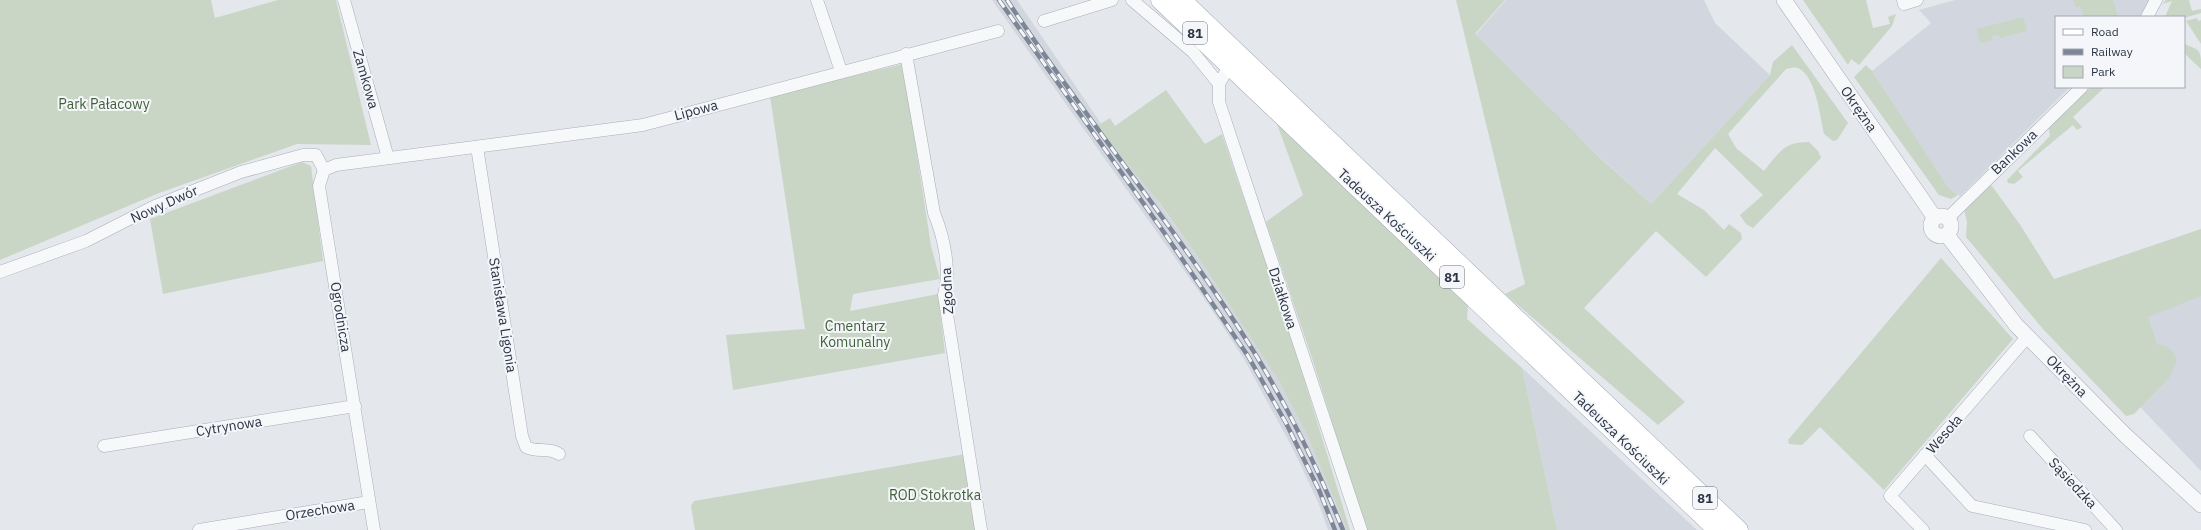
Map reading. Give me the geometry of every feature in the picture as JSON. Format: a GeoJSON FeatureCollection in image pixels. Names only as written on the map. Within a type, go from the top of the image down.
{"type":"FeatureCollection","features":[{"type":"Feature","properties":{"kind":"main road","name":"Tadeusza Kościuszki"},"geometry":{"type":"LineString","coordinates":[[1160,0],[1717,530]]}},
{"type":"Feature","properties":{"kind":"main road","name":"Tadeusza Kościuszki"},"geometry":{"type":"LineString","coordinates":[[1182,0],[1739,530]]}},
{"type":"Feature","properties":{"kind":"street","name":"Zamkowa"},"geometry":{"type":"LineString","coordinates":[[344,0],[388,158]]}},
{"type":"Feature","properties":{"kind":"street"},"geometry":{"type":"LineString","coordinates":[[817,0],[841,71]]}},
{"type":"Feature","properties":{"kind":"street"},"geometry":{"type":"LineString","coordinates":[[1044,21],[1112,0]]}},
{"type":"Feature","properties":{"kind":"street"},"geometry":{"type":"LineString","coordinates":[[1132,0],[1193,52],[1219,84],[1229,66]]}},
{"type":"Feature","properties":{"kind":"street","name":"Okrężna"},"geometry":{"type":"LineString","coordinates":[[1784,0],[1941,218],[1932,222],[1933,232],[1937,235],[1947,235],[1980,280],[2028,336],[2125,435],[2201,505]]}},
{"type":"Feature","properties":{"kind":"street"},"geometry":{"type":"LineString","coordinates":[[1903,0],[1904,4],[1917,0]]}},
{"type":"Feature","properties":{"kind":"street"},"geometry":{"type":"LineString","coordinates":[[2148,16],[2156,0]]}},
{"type":"Feature","properties":{"kind":"street","name":"Lipowa"},"geometry":{"type":"LineString","coordinates":[[388,158],[643,125],[841,71],[998,31]]}},
{"type":"Feature","properties":{"kind":"street","name":"Zgodna"},"geometry":{"type":"LineString","coordinates":[[906,54],[934,213],[941,230],[948,283],[944,295],[981,530]]}},
{"type":"Feature","properties":{"kind":"street","name":"Działkowa"},"geometry":{"type":"LineString","coordinates":[[1219,84],[1219,102],[1224,122],[1361,530]]}},
{"type":"Feature","properties":{"kind":"street","name":"Bankowa"},"geometry":{"type":"LineString","coordinates":[[1941,218],[2081,88]]}},
{"type":"Feature","properties":{"kind":"street","name":"Stanisława Ligonia"},"geometry":{"type":"LineString","coordinates":[[477,147],[522,436],[526,447],[533,451],[552,450],[559,454]]}},
{"type":"Feature","properties":{"kind":"street","name":"Nowy Dwór"},"geometry":{"type":"LineString","coordinates":[[0,272],[86,241],[155,206],[241,172],[303,155],[316,155],[324,170]]}},
{"type":"Feature","properties":{"kind":"street"},"geometry":{"type":"LineString","coordinates":[[324,170],[336,165],[388,158]]}},
{"type":"Feature","properties":{"kind":"street","name":"Ogrodnicza"},"geometry":{"type":"LineString","coordinates":[[324,170],[319,186],[374,530]]}},
{"type":"Feature","properties":{"kind":"street","name":"Wesoła"},"geometry":{"type":"LineString","coordinates":[[1922,530],[1890,496],[2028,336]]}},
{"type":"Feature","properties":{"kind":"street","name":"Cytrynowa"},"geometry":{"type":"LineString","coordinates":[[104,446],[355,406]]}},
{"type":"Feature","properties":{"kind":"street","name":"Sąsiedzka"},"geometry":{"type":"LineString","coordinates":[[2030,436],[2116,530]]}},
{"type":"Feature","properties":{"kind":"street","name":"Sąsiedzka"},"geometry":{"type":"LineString","coordinates":[[1925,455],[1972,506],[2085,530]]}},
{"type":"Feature","properties":{"kind":"street","name":"Orzechowa"},"geometry":{"type":"LineString","coordinates":[[199,530],[370,502]]}},
{"type":"Feature","properties":{"kind":"shaded area"},"geometry":{"type":"Polygon","coordinates":[[[992,0],[1017,0],[1102,125],[1196,254],[1279,381],[1308,437],[1347,530],[1328,530],[1318,502],[1293,449],[1244,359],[1210,307],[992,0]]]}},
{"type":"Feature","properties":{"kind":"shaded area"},"geometry":{"type":"Polygon","coordinates":[[[1506,0],[1704,0],[1715,23],[1770,75],[1651,204],[1472,39],[1506,0]]]}},
{"type":"Feature","properties":{"kind":"shaded area"},"geometry":{"type":"Polygon","coordinates":[[[1955,0],[2149,0],[2141,16],[2055,16],[2055,88],[2069,88],[1960,196],[1948,187],[1872,71],[1931,23],[1919,10],[1955,0]]]}},
{"type":"Feature","properties":{"kind":"shaded area"},"geometry":{"type":"Polygon","coordinates":[[[2201,280],[2201,471],[2103,368],[2139,303],[2201,280]]]}},
{"type":"Feature","properties":{"kind":"shaded area"},"geometry":{"type":"Polygon","coordinates":[[[1522,368],[1697,530],[1557,530],[1522,368]]]}},
{"type":"Feature","properties":{"kind":"green space","name":"Park Pałacowy"},"geometry":{"type":"Polygon","coordinates":[[[0,0],[211,0],[215,18],[278,0],[336,0],[371,145],[297,144],[159,193],[0,260],[0,0]]]}},
{"type":"Feature","properties":{"kind":"green space"},"geometry":{"type":"Polygon","coordinates":[[[1456,0],[1505,0],[1475,34],[1596,154],[1651,204],[1770,75],[1773,62],[1792,45],[1848,123],[1837,140],[1833,141],[1824,134],[1819,107],[1809,79],[1804,72],[1798,68],[1786,69],[1728,134],[1736,148],[1764,171],[1782,150],[1793,144],[1809,142],[1818,151],[1821,158],[1753,228],[1746,224],[1740,215],[1763,195],[1715,148],[1677,194],[1704,210],[1724,230],[1729,224],[1741,233],[1742,239],[1706,277],[1656,231],[1584,308],[1685,402],[1658,425],[1505,294],[1525,284],[1456,0]]]}},
{"type":"Feature","properties":{"kind":"green space"},"geometry":{"type":"Polygon","coordinates":[[[1803,0],[1866,0],[1873,28],[1890,24],[1888,17],[1896,14],[1892,26],[1859,65],[1851,59],[1848,65],[1803,0]]]}},
{"type":"Feature","properties":{"kind":"green space"},"geometry":{"type":"Polygon","coordinates":[[[2073,0],[2113,0],[2118,16],[2084,16],[2080,6],[2076,7],[2073,0]]]}},
{"type":"Feature","properties":{"kind":"green space"},"geometry":{"type":"Polygon","coordinates":[[[2166,0],[2189,0],[2192,11],[2201,9],[2201,13],[2185,18],[2185,16],[2165,16],[2172,1],[2162,4],[2166,0]]]}},
{"type":"Feature","properties":{"kind":"green space"},"geometry":{"type":"Polygon","coordinates":[[[2023,17],[2027,31],[2000,38],[1999,35],[1992,36],[1993,40],[1980,43],[1977,29],[2023,17]]]}},
{"type":"Feature","properties":{"kind":"green space"},"geometry":{"type":"Polygon","coordinates":[[[2197,18],[2198,21],[2201,20],[2201,44],[2186,21],[2197,18]]]}},
{"type":"Feature","properties":{"kind":"green space"},"geometry":{"type":"Polygon","coordinates":[[[2185,44],[2199,52],[2201,58],[2201,69],[2185,54],[2185,44]]]}},
{"type":"Feature","properties":{"kind":"green space","name":"Cmentarz Komunalny"},"geometry":{"type":"Polygon","coordinates":[[[903,64],[931,246],[940,279],[853,294],[850,311],[938,294],[945,353],[733,390],[726,335],[805,329],[770,96],[903,64]]]}},
{"type":"Feature","properties":{"kind":"green space"},"geometry":{"type":"Polygon","coordinates":[[[1866,65],[1872,71],[1948,187],[1958,195],[1951,199],[1939,195],[1854,77],[1866,65]]]}},
{"type":"Feature","properties":{"kind":"green space"},"geometry":{"type":"Polygon","coordinates":[[[2090,88],[2104,88],[2073,117],[2082,127],[2077,130],[2073,125],[2018,171],[2023,177],[2014,184],[2008,183],[2007,180],[2050,136],[2049,128],[2090,88]]]}},
{"type":"Feature","properties":{"kind":"green space"},"geometry":{"type":"Polygon","coordinates":[[[1166,90],[1205,144],[1222,134],[1295,349],[1350,530],[1347,530],[1308,437],[1279,381],[1196,254],[1161,205],[1097,126],[1110,118],[1115,126],[1166,90]]]}},
{"type":"Feature","properties":{"kind":"green space"},"geometry":{"type":"Polygon","coordinates":[[[1277,124],[1468,304],[1467,319],[1522,368],[1557,530],[1366,530],[1312,358],[1266,222],[1303,195],[1277,124]]]}},
{"type":"Feature","properties":{"kind":"green space"},"geometry":{"type":"Polygon","coordinates":[[[302,162],[311,166],[323,261],[163,294],[150,219],[302,162]]]}},
{"type":"Feature","properties":{"kind":"green space"},"geometry":{"type":"Polygon","coordinates":[[[1989,186],[1992,186],[2021,226],[2054,279],[2201,229],[2201,296],[2148,317],[2157,344],[2170,349],[2177,360],[2169,378],[2134,414],[2126,416],[2043,329],[1966,237],[1967,222],[1964,209],[1989,186]]]}},
{"type":"Feature","properties":{"kind":"green space"},"geometry":{"type":"Polygon","coordinates":[[[1941,258],[2013,339],[1884,490],[1820,427],[1802,445],[1789,444],[1788,440],[1941,258]]]}},
{"type":"Feature","properties":{"kind":"green space","name":"ROD Stokrotka"},"geometry":{"type":"Polygon","coordinates":[[[966,454],[977,530],[695,530],[691,506],[694,501],[966,454]]]}},
{"type":"Feature","properties":{"kind":"railway"},"geometry":{"type":"LineString","coordinates":[[999,0],[1163,231],[1248,356],[1286,423],[1319,490],[1335,530]]}},
{"type":"Feature","properties":{"kind":"railway"},"geometry":{"type":"LineString","coordinates":[[1007,0],[1037,45],[1194,262],[1254,352],[1279,395],[1302,440],[1343,530]]}}]}
